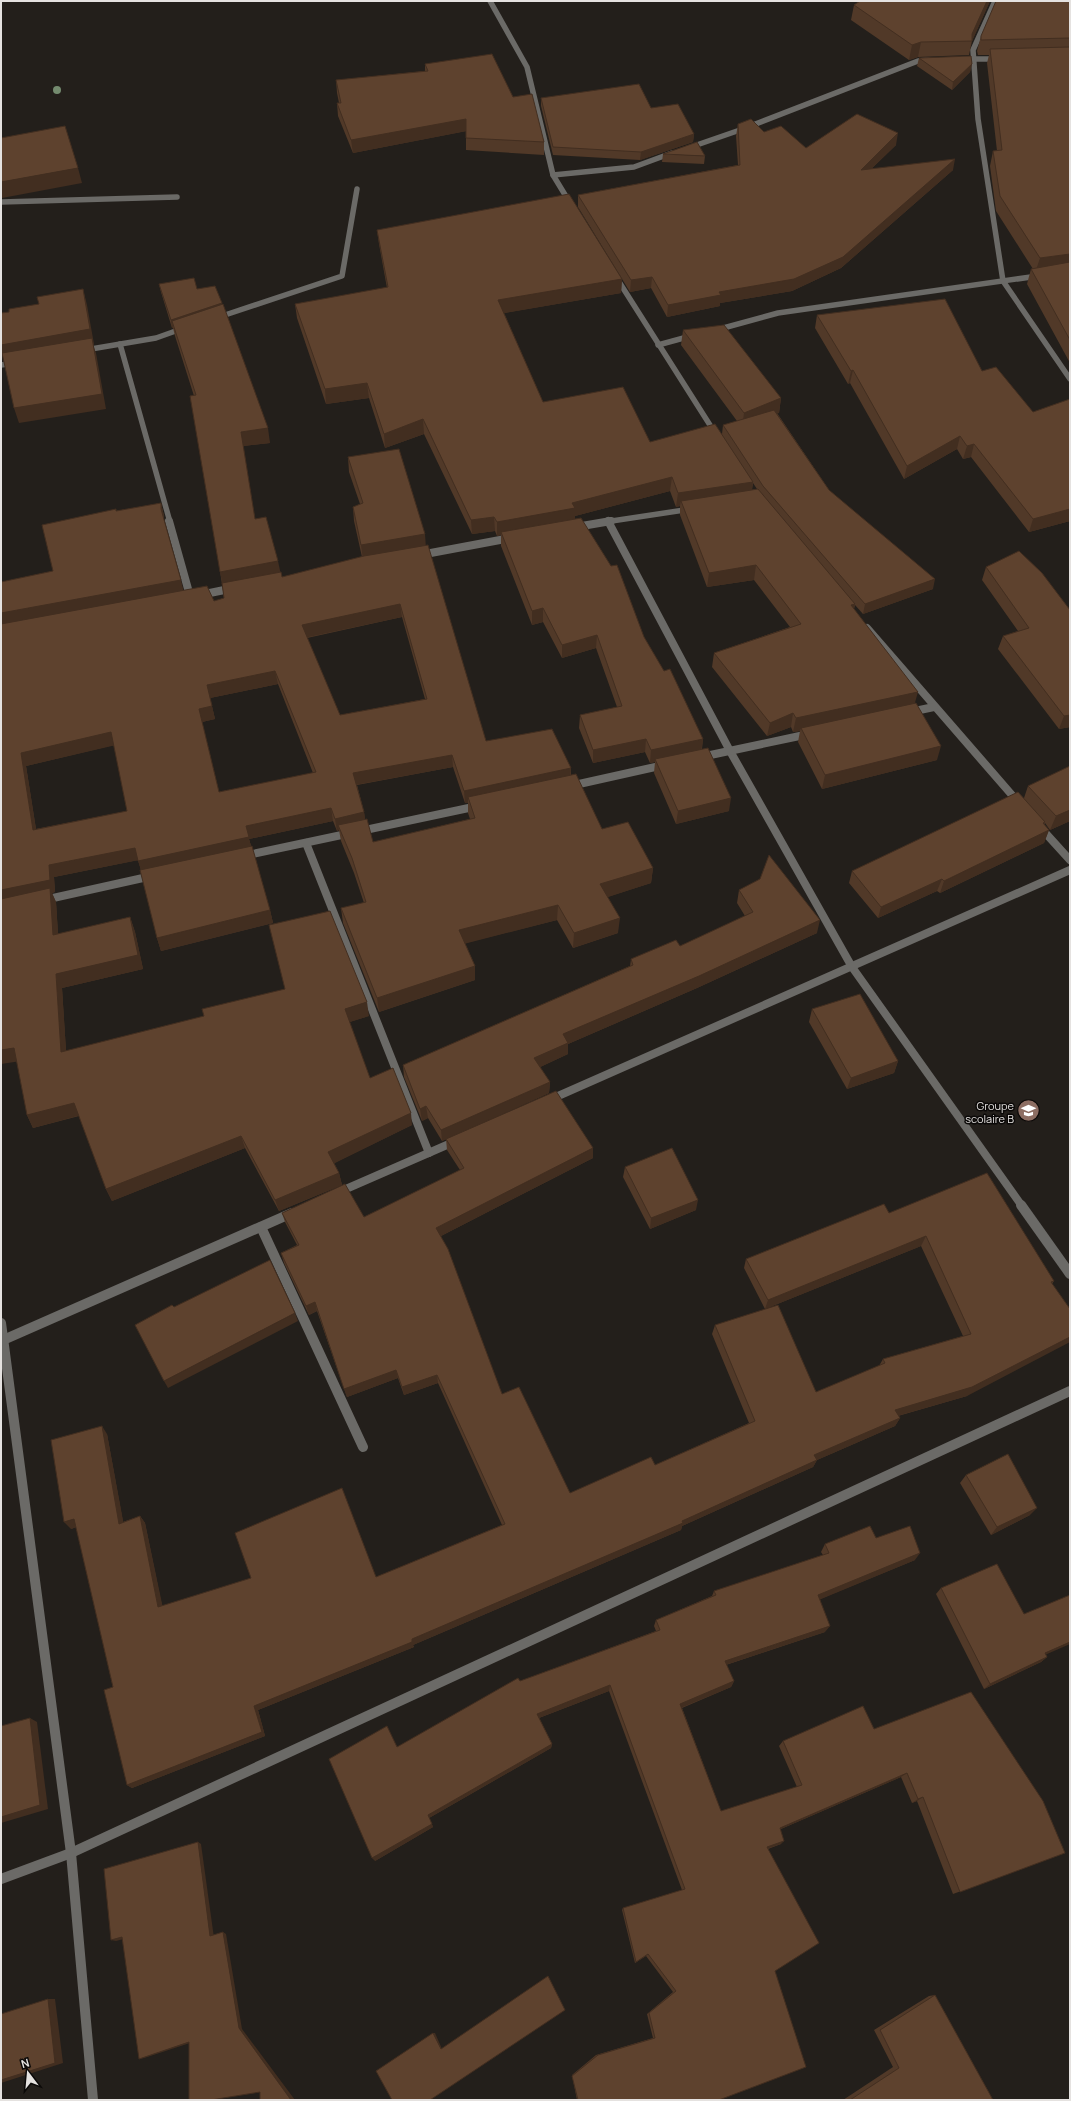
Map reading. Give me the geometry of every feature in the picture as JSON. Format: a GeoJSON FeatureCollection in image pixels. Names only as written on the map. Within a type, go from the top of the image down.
{"type":"FeatureCollection","features":[{"type":"Feature","properties":{"kind":"street"},"geometry":{"type":"LineString","coordinates":[[490,1],[527,67],[553,175],[574,209]]}},
{"type":"Feature","properties":{"kind":"street"},"geometry":{"type":"LineString","coordinates":[[996,1],[973,50],[973,59],[978,119],[1003,281],[1070,378]]}},
{"type":"Feature","properties":{"kind":"street"},"geometry":{"type":"LineString","coordinates":[[957,60],[1003,59]]}},
{"type":"Feature","properties":{"kind":"street"},"geometry":{"type":"LineString","coordinates":[[553,175],[634,166],[740,130],[918,61],[934,60]]}},
{"type":"Feature","properties":{"kind":"street"},"geometry":{"type":"LineString","coordinates":[[208,320],[342,276],[357,188]]}},
{"type":"Feature","properties":{"kind":"street"},"geometry":{"type":"LineString","coordinates":[[1,202],[178,197]]}},
{"type":"Feature","properties":{"kind":"street"},"geometry":{"type":"LineString","coordinates":[[612,270],[658,345],[719,439]]}},
{"type":"Feature","properties":{"kind":"street"},"geometry":{"type":"LineString","coordinates":[[711,331],[778,313],[1048,275]]}},
{"type":"Feature","properties":{"kind":"street"},"geometry":{"type":"LineString","coordinates":[[76,352],[156,338],[194,325]]}},
{"type":"Feature","properties":{"kind":"street"},"geometry":{"type":"LineString","coordinates":[[658,345],[696,335]]}},
{"type":"Feature","properties":{"kind":"street"},"geometry":{"type":"LineString","coordinates":[[120,344],[190,596]]}},
{"type":"Feature","properties":{"kind":"street"},"geometry":{"type":"LineString","coordinates":[[1,365],[23,361]]}},
{"type":"Feature","properties":{"kind":"street"},"geometry":{"type":"LineString","coordinates":[[570,528],[695,508]]}},
{"type":"Feature","properties":{"kind":"street"},"geometry":{"type":"LineString","coordinates":[[608,521],[730,751],[852,967],[1070,1274]]}},
{"type":"Feature","properties":{"kind":"street"},"geometry":{"type":"LineString","coordinates":[[415,556],[516,538]]}},
{"type":"Feature","properties":{"kind":"street"},"geometry":{"type":"LineString","coordinates":[[183,598],[244,587]]}},
{"type":"Feature","properties":{"kind":"street"},"geometry":{"type":"LineString","coordinates":[[864,624],[934,707],[1023,807]]}},
{"type":"Feature","properties":{"kind":"street"},"geometry":{"type":"LineString","coordinates":[[904,713],[934,707]]}},
{"type":"Feature","properties":{"kind":"street"},"geometry":{"type":"LineString","coordinates":[[691,760],[821,731]]}},
{"type":"Feature","properties":{"kind":"street"},"geometry":{"type":"LineString","coordinates":[[560,788],[676,763]]}},
{"type":"Feature","properties":{"kind":"street"},"geometry":{"type":"LineString","coordinates":[[237,858],[483,804]]}},
{"type":"Feature","properties":{"kind":"street"},"geometry":{"type":"LineString","coordinates":[[1034,819],[1070,860]]}},
{"type":"Feature","properties":{"kind":"street"},"geometry":{"type":"LineString","coordinates":[[306,843],[429,1153]]}},
{"type":"Feature","properties":{"kind":"street"},"geometry":{"type":"LineString","coordinates":[[538,1104],[1070,870]]}},
{"type":"Feature","properties":{"kind":"street"},"geometry":{"type":"LineString","coordinates":[[39,901],[161,874]]}},
{"type":"Feature","properties":{"kind":"street"},"geometry":{"type":"LineString","coordinates":[[331,1196],[466,1137]]}},
{"type":"Feature","properties":{"kind":"street"},"geometry":{"type":"LineString","coordinates":[[2,1340],[303,1208]]}},
{"type":"Feature","properties":{"kind":"street"},"geometry":{"type":"LineString","coordinates":[[261,1227],[363,1447]]}},
{"type":"Feature","properties":{"kind":"street"},"geometry":{"type":"LineString","coordinates":[[1,1323],[2,1340],[71,1853],[93,2100]]}},
{"type":"Feature","properties":{"kind":"street"},"geometry":{"type":"LineString","coordinates":[[1,1879],[71,1853],[1070,1391]]}},
{"type":"Feature","properties":{"kind":"building"},"geometry":{"type":"Polygon","coordinates":[[[860,1],[987,1],[972,34],[972,41],[921,42],[912,45],[854,5],[860,1]]]}},
{"type":"Feature","properties":{"kind":"building"},"geometry":{"type":"Polygon","coordinates":[[[996,1],[1070,1],[1070,38],[981,40],[981,36],[996,1]]]}},
{"type":"Feature","properties":{"kind":"building"},"geometry":{"type":"Polygon","coordinates":[[[1070,47],[1070,254],[1040,258],[1000,196],[993,151],[1002,150],[990,49],[1070,47]]]}},
{"type":"Feature","properties":{"kind":"building"},"geometry":{"type":"Polygon","coordinates":[[[492,54],[513,97],[532,94],[544,142],[466,138],[466,119],[351,140],[337,103],[341,103],[336,80],[428,71],[425,64],[492,54]]]}},
{"type":"Feature","properties":{"kind":"building"},"geometry":{"type":"Polygon","coordinates":[[[971,56],[972,64],[953,82],[919,58],[971,56]]]}},
{"type":"Feature","properties":{"kind":"building"},"geometry":{"type":"Polygon","coordinates":[[[639,84],[651,108],[678,104],[694,134],[641,152],[553,147],[541,98],[639,84]]]}},
{"type":"Feature","properties":{"kind":"building"},"geometry":{"type":"Polygon","coordinates":[[[857,114],[898,133],[861,170],[955,159],[843,257],[794,279],[719,292],[721,295],[668,305],[652,277],[631,280],[578,195],[740,165],[738,124],[751,119],[764,132],[781,126],[806,148],[857,114]]]}},
{"type":"Feature","properties":{"kind":"building"},"geometry":{"type":"Polygon","coordinates":[[[65,126],[78,168],[1,182],[1,138],[65,126]]]}},
{"type":"Feature","properties":{"kind":"building"},"geometry":{"type":"Polygon","coordinates":[[[697,142],[705,156],[663,154],[697,142]]]}},
{"type":"Feature","properties":{"kind":"building"},"geometry":{"type":"Polygon","coordinates":[[[569,194],[622,279],[498,300],[543,402],[623,387],[650,442],[715,424],[753,482],[678,493],[672,477],[572,503],[575,508],[497,522],[494,517],[471,520],[423,419],[384,434],[367,383],[325,389],[295,304],[388,287],[377,230],[569,194]]]}},
{"type":"Feature","properties":{"kind":"building"},"geometry":{"type":"Polygon","coordinates":[[[1070,262],[1070,340],[1031,269],[1070,262]]]}},
{"type":"Feature","properties":{"kind":"building"},"geometry":{"type":"Polygon","coordinates":[[[194,278],[197,289],[215,286],[222,303],[171,320],[159,284],[194,278]]]}},
{"type":"Feature","properties":{"kind":"building"},"geometry":{"type":"Polygon","coordinates":[[[83,289],[90,329],[1,345],[1,313],[9,312],[9,309],[39,304],[37,297],[83,289]]]}},
{"type":"Feature","properties":{"kind":"building"},"geometry":{"type":"Polygon","coordinates":[[[945,299],[982,371],[996,367],[1033,412],[1070,399],[1070,509],[1033,519],[974,444],[967,446],[960,436],[907,466],[853,370],[851,371],[817,315],[945,299]]]}},
{"type":"Feature","properties":{"kind":"building"},"geometry":{"type":"Polygon","coordinates":[[[223,304],[268,428],[241,432],[255,519],[266,517],[278,561],[220,572],[190,396],[196,395],[172,321],[223,304]]]}},
{"type":"Feature","properties":{"kind":"building"},"geometry":{"type":"Polygon","coordinates":[[[724,325],[781,398],[744,413],[683,330],[724,325]]]}},
{"type":"Feature","properties":{"kind":"building"},"geometry":{"type":"Polygon","coordinates":[[[92,338],[102,394],[14,408],[2,353],[92,338]]]}},
{"type":"Feature","properties":{"kind":"building"},"geometry":{"type":"Polygon","coordinates":[[[774,410],[829,490],[935,579],[865,604],[763,486],[723,425],[774,410]]]}},
{"type":"Feature","properties":{"kind":"building"},"geometry":{"type":"Polygon","coordinates":[[[399,449],[425,534],[361,545],[353,507],[363,503],[348,457],[399,449]]]}},
{"type":"Feature","properties":{"kind":"building"},"geometry":{"type":"Polygon","coordinates":[[[758,489],[855,604],[851,605],[918,692],[796,718],[793,713],[770,723],[714,653],[801,624],[756,565],[709,573],[681,501],[758,489]]]}},
{"type":"Feature","properties":{"kind":"building"},"geometry":{"type":"Polygon","coordinates":[[[161,503],[161,509],[181,580],[1,613],[1,582],[53,571],[42,525],[116,509],[116,511],[161,503]]]}},
{"type":"Feature","properties":{"kind":"building"},"geometry":{"type":"Polygon","coordinates":[[[581,518],[611,566],[617,565],[644,637],[664,671],[670,669],[703,739],[651,750],[646,739],[593,750],[580,715],[622,706],[597,635],[562,645],[543,608],[532,611],[501,532],[581,518]]]}},
{"type":"Feature","properties":{"kind":"building"},"geometry":{"type":"Polygon","coordinates":[[[428,545],[486,741],[552,729],[571,768],[464,791],[452,755],[353,773],[364,812],[335,819],[331,808],[246,826],[249,837],[138,861],[135,848],[49,865],[50,880],[1,890],[1,624],[207,586],[214,601],[224,598],[222,583],[281,572],[282,577],[364,556],[428,545]],[[400,604],[302,625],[340,715],[427,699],[400,604]],[[275,671],[207,685],[212,706],[199,709],[219,792],[316,772],[275,671]],[[111,732],[21,753],[33,830],[127,811],[111,732]]]}},
{"type":"Feature","properties":{"kind":"building"},"geometry":{"type":"Polygon","coordinates":[[[1019,551],[1042,573],[1070,610],[1070,715],[1064,716],[1003,636],[1029,628],[986,567],[1019,551]]]}},
{"type":"Feature","properties":{"kind":"building"},"geometry":{"type":"Polygon","coordinates":[[[916,703],[941,746],[825,775],[801,728],[916,703]]]}},
{"type":"Feature","properties":{"kind":"building"},"geometry":{"type":"Polygon","coordinates":[[[708,748],[731,798],[678,811],[655,759],[708,748]]]}},
{"type":"Feature","properties":{"kind":"building"},"geometry":{"type":"Polygon","coordinates":[[[1070,766],[1070,810],[1056,816],[1028,786],[1070,766]]]}},
{"type":"Feature","properties":{"kind":"building"},"geometry":{"type":"Polygon","coordinates":[[[576,774],[602,829],[628,822],[653,868],[600,884],[620,918],[574,933],[558,905],[459,930],[475,966],[377,998],[341,908],[366,902],[352,858],[338,825],[367,819],[373,842],[475,818],[468,797],[576,774]]]}},
{"type":"Feature","properties":{"kind":"building"},"geometry":{"type":"Polygon","coordinates":[[[1018,792],[1045,822],[1043,823],[1049,830],[944,881],[942,879],[881,907],[852,871],[1018,792]]]}},
{"type":"Feature","properties":{"kind":"building"},"geometry":{"type":"Polygon","coordinates":[[[252,846],[270,910],[157,938],[140,870],[252,846]]]}},
{"type":"Feature","properties":{"kind":"building"},"geometry":{"type":"Polygon","coordinates":[[[769,855],[820,920],[699,976],[563,1034],[568,1043],[534,1058],[550,1082],[441,1130],[426,1106],[420,1109],[403,1065],[633,965],[631,959],[676,940],[680,946],[753,912],[739,890],[760,879],[769,855]]]}},
{"type":"Feature","properties":{"kind":"building"},"geometry":{"type":"Polygon","coordinates":[[[50,888],[53,935],[130,917],[138,955],[56,974],[61,1052],[204,1016],[202,1009],[285,989],[269,925],[330,911],[367,1002],[345,1009],[370,1078],[393,1068],[411,1113],[328,1152],[339,1173],[275,1200],[241,1136],[106,1189],[74,1103],[27,1115],[14,1048],[1,1050],[1,899],[50,888]]]}},
{"type":"Feature","properties":{"kind":"building"},"geometry":{"type":"Polygon","coordinates":[[[860,994],[898,1061],[851,1078],[812,1009],[860,994]]]}},
{"type":"Feature","properties":{"kind":"building"},"geometry":{"type":"Polygon","coordinates":[[[556,1091],[593,1148],[436,1228],[448,1249],[502,1394],[519,1387],[570,1493],[651,1457],[655,1465],[755,1421],[715,1325],[778,1305],[816,1392],[885,1363],[883,1359],[971,1334],[926,1236],[768,1300],[746,1259],[884,1204],[889,1213],[987,1173],[1054,1281],[1051,1282],[1070,1309],[1070,1337],[972,1387],[895,1410],[900,1418],[814,1455],[817,1460],[682,1521],[683,1523],[412,1639],[412,1642],[254,1706],[262,1732],[127,1785],[104,1690],[113,1687],[74,1519],[64,1522],[51,1440],[102,1426],[119,1524],[140,1516],[158,1607],[251,1578],[235,1533],[342,1488],[376,1577],[505,1524],[437,1375],[402,1387],[396,1370],[344,1389],[315,1302],[306,1306],[281,1253],[299,1245],[282,1213],[345,1184],[364,1217],[464,1168],[446,1139],[556,1091]]]}},
{"type":"Feature","properties":{"kind":"building"},"geometry":{"type":"Polygon","coordinates":[[[672,1148],[698,1200],[651,1218],[625,1167],[672,1148]]]}},
{"type":"Feature","properties":{"kind":"building"},"geometry":{"type":"Polygon","coordinates":[[[270,1260],[295,1313],[164,1381],[135,1325],[172,1305],[174,1307],[270,1260]]]}},
{"type":"Feature","properties":{"kind":"building"},"geometry":{"type":"Polygon","coordinates":[[[1008,1454],[1037,1508],[997,1527],[966,1475],[1008,1454]]]}},
{"type":"Feature","properties":{"kind":"building"},"geometry":{"type":"Polygon","coordinates":[[[870,1526],[876,1538],[910,1526],[920,1553],[818,1595],[830,1626],[725,1661],[734,1681],[680,1704],[721,1811],[802,1785],[783,1741],[863,1706],[874,1729],[971,1692],[1043,1801],[1065,1853],[960,1892],[923,1797],[918,1799],[907,1773],[780,1828],[784,1841],[767,1847],[819,1943],[775,1971],[806,2067],[719,2100],[578,2100],[572,2076],[598,2055],[655,2038],[649,2013],[676,1991],[648,1954],[636,1962],[623,1908],[685,1889],[610,1685],[537,1714],[552,1744],[428,1815],[432,1824],[372,1858],[329,1759],[387,1726],[397,1747],[518,1678],[520,1681],[660,1630],[656,1620],[716,1595],[714,1591],[829,1553],[825,1544],[870,1526]]]}},
{"type":"Feature","properties":{"kind":"building"},"geometry":{"type":"Polygon","coordinates":[[[997,1564],[1024,1614],[1070,1595],[1070,1642],[1045,1653],[1047,1657],[990,1684],[941,1588],[997,1564]]]}},
{"type":"Feature","properties":{"kind":"building"},"geometry":{"type":"Polygon","coordinates":[[[30,1718],[40,1805],[1,1817],[1,1726],[30,1718]]]}},
{"type":"Feature","properties":{"kind":"building"},"geometry":{"type":"Polygon","coordinates":[[[198,1842],[210,1936],[223,1932],[239,2028],[291,2100],[260,2100],[260,2092],[211,2100],[189,2100],[189,2042],[139,2059],[122,1937],[111,1940],[104,1869],[198,1842]]]}},
{"type":"Feature","properties":{"kind":"building"},"geometry":{"type":"Polygon","coordinates":[[[548,1976],[565,2010],[430,2100],[392,2100],[376,2071],[433,2033],[441,2049],[548,1976]]]}},
{"type":"Feature","properties":{"kind":"building"},"geometry":{"type":"Polygon","coordinates":[[[935,1995],[993,2100],[850,2100],[899,2068],[880,2030],[935,1995]]]}},
{"type":"Feature","properties":{"kind":"building"},"geometry":{"type":"Polygon","coordinates":[[[48,1999],[55,2063],[1,2080],[1,2014],[48,1999]]]}},
{"type":"Feature","properties":{"kind":"place","name":"Groupe scolaire B"},"geometry":{"type":"Point","coordinates":[1029,1111]}}]}
